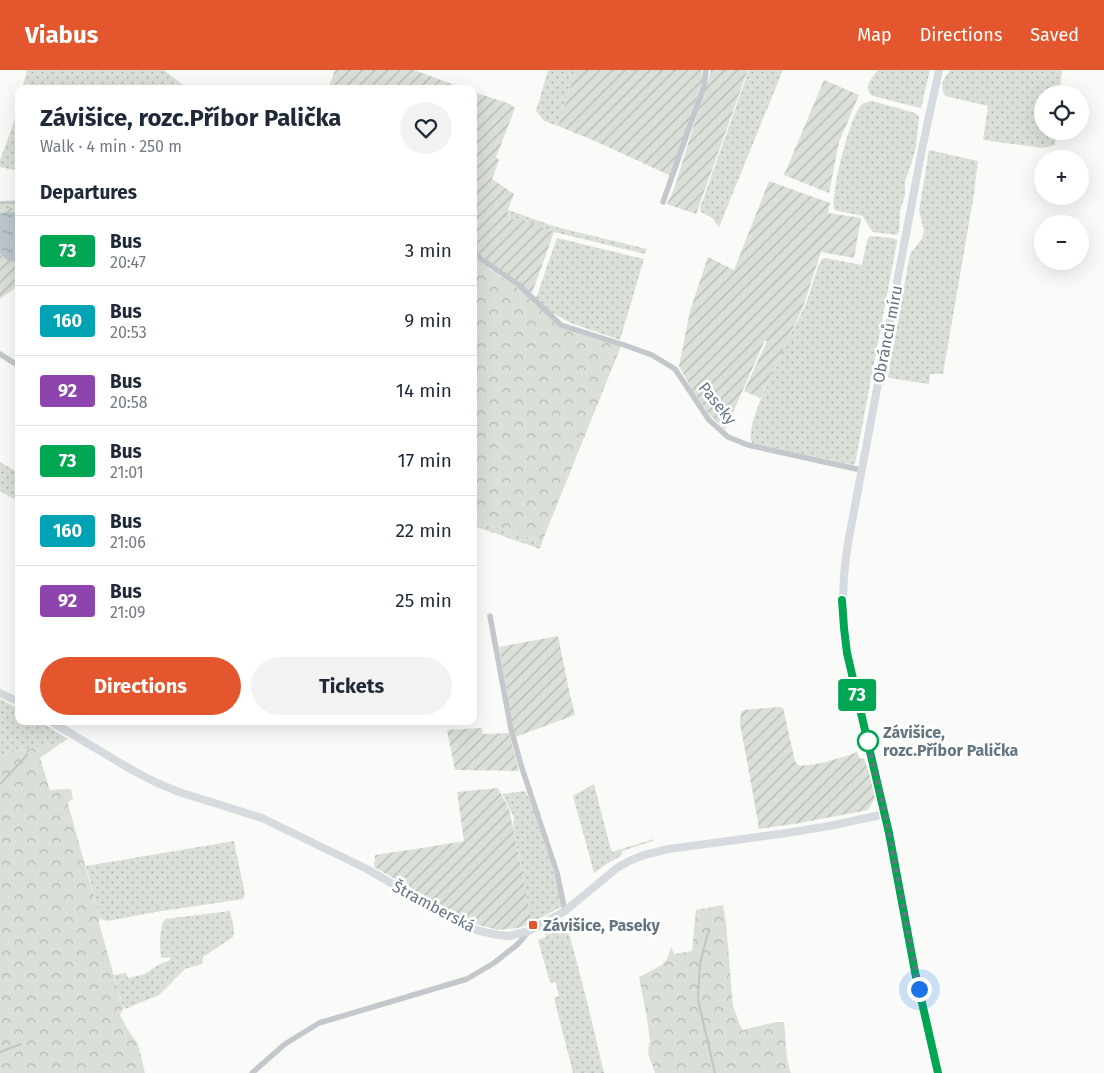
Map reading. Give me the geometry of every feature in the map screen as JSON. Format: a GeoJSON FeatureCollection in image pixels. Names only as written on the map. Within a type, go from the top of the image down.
{"type":"FeatureCollection","features":[{"type":"Feature","properties":{"kind":"main road","name":"Obránců míru"},"geometry":{"type":"LineString","coordinates":[[938,1073],[915,972],[885,814],[847,653],[842,600],[846,557],[861,470],[922,149],[939,70]]}},
{"type":"Feature","properties":{"kind":"main road"},"geometry":{"type":"LineString","coordinates":[[0,693],[15,700]]}},
{"type":"Feature","properties":{"kind":"main road","name":"Štramberská"},"geometry":{"type":"LineString","coordinates":[[57,725],[155,782],[179,792],[262,818],[365,868],[476,930],[498,935],[509,936],[529,931],[566,911],[617,868],[644,855],[669,849],[829,826],[885,814]]}},
{"type":"Feature","properties":{"kind":"street"},"geometry":{"type":"LineString","coordinates":[[663,202],[704,86],[706,70]]}},
{"type":"Feature","properties":{"kind":"street","name":"Paseky"},"geometry":{"type":"LineString","coordinates":[[477,254],[520,286],[560,325],[624,344],[652,356],[675,369],[709,420],[728,437],[748,445],[861,470]]}},
{"type":"Feature","properties":{"kind":"street"},"geometry":{"type":"LineString","coordinates":[[0,354],[15,363]]}},
{"type":"Feature","properties":{"kind":"street"},"geometry":{"type":"LineString","coordinates":[[490,616],[511,729],[557,873],[566,911]]}},
{"type":"Feature","properties":{"kind":"street"},"geometry":{"type":"LineString","coordinates":[[252,1073],[285,1044],[319,1023],[467,979],[494,963],[518,944],[529,931]]}},
{"type":"Feature","properties":{"kind":"green space"},"geometry":{"type":"Polygon","coordinates":[[[27,70],[164,70],[183,85],[27,84],[23,85],[27,70]]]}},
{"type":"Feature","properties":{"kind":"green space"},"geometry":{"type":"Polygon","coordinates":[[[335,70],[414,70],[455,85],[329,85],[335,70]]]}},
{"type":"Feature","properties":{"kind":"green space"},"geometry":{"type":"Polygon","coordinates":[[[548,70],[576,70],[558,126],[544,121],[536,111],[548,70]]]}},
{"type":"Feature","properties":{"kind":"green space"},"geometry":{"type":"Polygon","coordinates":[[[576,70],[702,70],[702,82],[671,176],[558,126],[576,70]]]}},
{"type":"Feature","properties":{"kind":"green space"},"geometry":{"type":"Polygon","coordinates":[[[711,70],[748,70],[696,214],[667,204],[674,189],[711,70]]]}},
{"type":"Feature","properties":{"kind":"green space"},"geometry":{"type":"Polygon","coordinates":[[[749,70],[783,70],[719,227],[712,218],[701,212],[700,208],[749,70]]]}},
{"type":"Feature","properties":{"kind":"green space"},"geometry":{"type":"Polygon","coordinates":[[[878,70],[930,70],[921,108],[873,96],[868,90],[868,86],[878,70]]]}},
{"type":"Feature","properties":{"kind":"green space"},"geometry":{"type":"Polygon","coordinates":[[[951,70],[1062,70],[1060,85],[1034,85],[1034,140],[1055,140],[1055,145],[1043,148],[983,140],[988,106],[945,96],[943,82],[951,70]]]}},
{"type":"Feature","properties":{"kind":"green space"},"geometry":{"type":"Polygon","coordinates":[[[824,80],[859,95],[839,142],[829,193],[784,175],[824,80]]]}},
{"type":"Feature","properties":{"kind":"green space"},"geometry":{"type":"Polygon","coordinates":[[[477,93],[510,104],[515,108],[496,157],[499,160],[492,179],[514,194],[507,212],[510,219],[514,220],[517,218],[554,232],[532,293],[477,252],[477,93]]]}},
{"type":"Feature","properties":{"kind":"green space"},"geometry":{"type":"Polygon","coordinates":[[[872,101],[915,113],[919,116],[916,147],[905,181],[905,195],[900,211],[899,232],[896,235],[873,232],[863,216],[834,210],[835,188],[850,128],[860,106],[872,101]]]}},
{"type":"Feature","properties":{"kind":"green space"},"geometry":{"type":"Polygon","coordinates":[[[15,118],[15,170],[0,167],[0,160],[15,118]]]}},
{"type":"Feature","properties":{"kind":"green space"},"geometry":{"type":"Polygon","coordinates":[[[929,150],[978,161],[943,374],[930,374],[929,384],[889,378],[888,376],[910,254],[921,240],[924,230],[919,211],[929,150]]]}},
{"type":"Feature","properties":{"kind":"green space"},"geometry":{"type":"Polygon","coordinates":[[[769,181],[830,203],[828,213],[861,218],[854,258],[821,252],[803,307],[760,398],[744,391],[767,341],[765,340],[725,430],[709,414],[679,366],[690,311],[708,257],[734,270],[769,181]]]}},
{"type":"Feature","properties":{"kind":"green space"},"geometry":{"type":"Polygon","coordinates":[[[15,200],[15,208],[0,208],[0,201],[15,200]]]}},
{"type":"Feature","properties":{"kind":"green space"},"geometry":{"type":"Polygon","coordinates":[[[0,208],[15,208],[15,288],[0,299],[0,208]]]}},
{"type":"Feature","properties":{"kind":"green space"},"geometry":{"type":"Polygon","coordinates":[[[508,210],[556,227],[647,249],[645,254],[554,232],[517,219],[510,219],[508,210]]]}},
{"type":"Feature","properties":{"kind":"green space"},"geometry":{"type":"Polygon","coordinates":[[[870,236],[892,238],[897,240],[897,242],[855,464],[752,443],[751,433],[754,417],[761,398],[804,308],[819,264],[825,258],[862,265],[867,241],[870,236]]]}},
{"type":"Feature","properties":{"kind":"green space"},"geometry":{"type":"Polygon","coordinates":[[[557,238],[644,259],[620,340],[571,323],[551,312],[536,298],[557,238]]]}},
{"type":"Feature","properties":{"kind":"green space"},"geometry":{"type":"Polygon","coordinates":[[[477,258],[489,269],[518,288],[559,326],[621,346],[542,542],[477,521],[477,258]]]}},
{"type":"Feature","properties":{"kind":"green space"},"geometry":{"type":"Polygon","coordinates":[[[0,462],[15,471],[15,500],[0,491],[0,462]]]}},
{"type":"Feature","properties":{"kind":"green space"},"geometry":{"type":"Polygon","coordinates":[[[477,521],[542,542],[540,549],[477,527],[477,521]]]}},
{"type":"Feature","properties":{"kind":"green space"},"geometry":{"type":"Polygon","coordinates":[[[558,636],[575,715],[515,737],[499,647],[558,636]]]}},
{"type":"Feature","properties":{"kind":"green space"},"geometry":{"type":"Polygon","coordinates":[[[0,699],[15,707],[15,725],[45,725],[68,739],[61,743],[0,756],[0,699]]]}},
{"type":"Feature","properties":{"kind":"green space"},"geometry":{"type":"Polygon","coordinates":[[[783,708],[795,761],[798,765],[819,764],[857,752],[860,759],[864,758],[875,798],[868,810],[758,829],[740,723],[741,712],[744,710],[783,708]]]}},
{"type":"Feature","properties":{"kind":"green space"},"geometry":{"type":"Polygon","coordinates":[[[482,728],[483,734],[509,733],[519,771],[455,770],[447,730],[482,728]]]}},
{"type":"Feature","properties":{"kind":"green space"},"geometry":{"type":"Polygon","coordinates":[[[61,743],[40,758],[50,790],[71,789],[73,799],[68,803],[69,808],[123,1008],[120,1015],[138,1044],[145,1073],[0,1073],[0,756],[61,743]]]}},
{"type":"Feature","properties":{"kind":"green space"},"geometry":{"type":"Polygon","coordinates":[[[594,784],[612,852],[654,839],[653,841],[622,851],[621,856],[594,873],[573,796],[594,784]]]}},
{"type":"Feature","properties":{"kind":"green space"},"geometry":{"type":"Polygon","coordinates":[[[498,788],[509,809],[532,922],[530,924],[518,928],[498,930],[475,924],[374,867],[375,855],[464,841],[457,792],[498,788]]]}},
{"type":"Feature","properties":{"kind":"green space"},"geometry":{"type":"Polygon","coordinates":[[[525,791],[530,800],[555,877],[562,906],[532,922],[513,828],[514,817],[502,794],[525,791]]]}},
{"type":"Feature","properties":{"kind":"green space"},"geometry":{"type":"Polygon","coordinates":[[[234,841],[245,895],[243,899],[106,921],[100,918],[86,866],[234,841]]]}},
{"type":"Feature","properties":{"kind":"green space"},"geometry":{"type":"Polygon","coordinates":[[[723,905],[733,1006],[742,1030],[784,1022],[791,1073],[655,1073],[649,1055],[650,1042],[647,1018],[639,977],[662,965],[667,959],[671,947],[674,954],[692,951],[696,910],[723,905]]]}},
{"type":"Feature","properties":{"kind":"green space"},"geometry":{"type":"Polygon","coordinates":[[[230,911],[234,929],[233,937],[203,957],[202,964],[185,969],[159,995],[125,1009],[123,1007],[114,975],[126,973],[128,978],[145,974],[158,965],[170,960],[170,957],[161,958],[161,932],[165,919],[230,911]]]}},
{"type":"Feature","properties":{"kind":"green space"},"geometry":{"type":"Polygon","coordinates":[[[562,919],[565,920],[576,958],[604,1073],[573,1073],[554,998],[559,996],[556,982],[550,983],[538,940],[546,937],[544,929],[562,919]]]}},
{"type":"Feature","properties":{"kind":"water"},"geometry":{"type":"Polygon","coordinates":[[[15,212],[15,261],[12,262],[0,253],[0,213],[15,212]]]}},
{"type":"Feature","properties":{"kind":"waterway"},"geometry":{"type":"LineString","coordinates":[[0,203],[15,202]]}},
{"type":"Feature","properties":{"kind":"waterway"},"geometry":{"type":"LineString","coordinates":[[0,784],[27,755]]}},
{"type":"Feature","properties":{"kind":"waterway"},"geometry":{"type":"LineString","coordinates":[[709,929],[700,963],[698,1000],[715,1073]]}},
{"type":"Feature","properties":{"kind":"waterway"},"geometry":{"type":"LineString","coordinates":[[0,1052],[21,1044]]}},
{"type":"Feature","properties":{"kind":"bus line","name":"73"},"geometry":{"type":"LineString","coordinates":[[842,600],[847,653],[878,782],[915,972],[938,1073]]}},
{"type":"Feature","properties":{"kind":"place","name":"Závišice, rozc.Příbor Palička"},"geometry":{"type":"Point","coordinates":[868,741]}},
{"type":"Feature","properties":{"kind":"place","name":"Závišice, Paseky"},"geometry":{"type":"Point","coordinates":[533,925]}},
{"type":"Feature","properties":{"kind":"route"},"geometry":{"type":"LineString","coordinates":[[868,741],[889,833],[919,989]]}}]}
